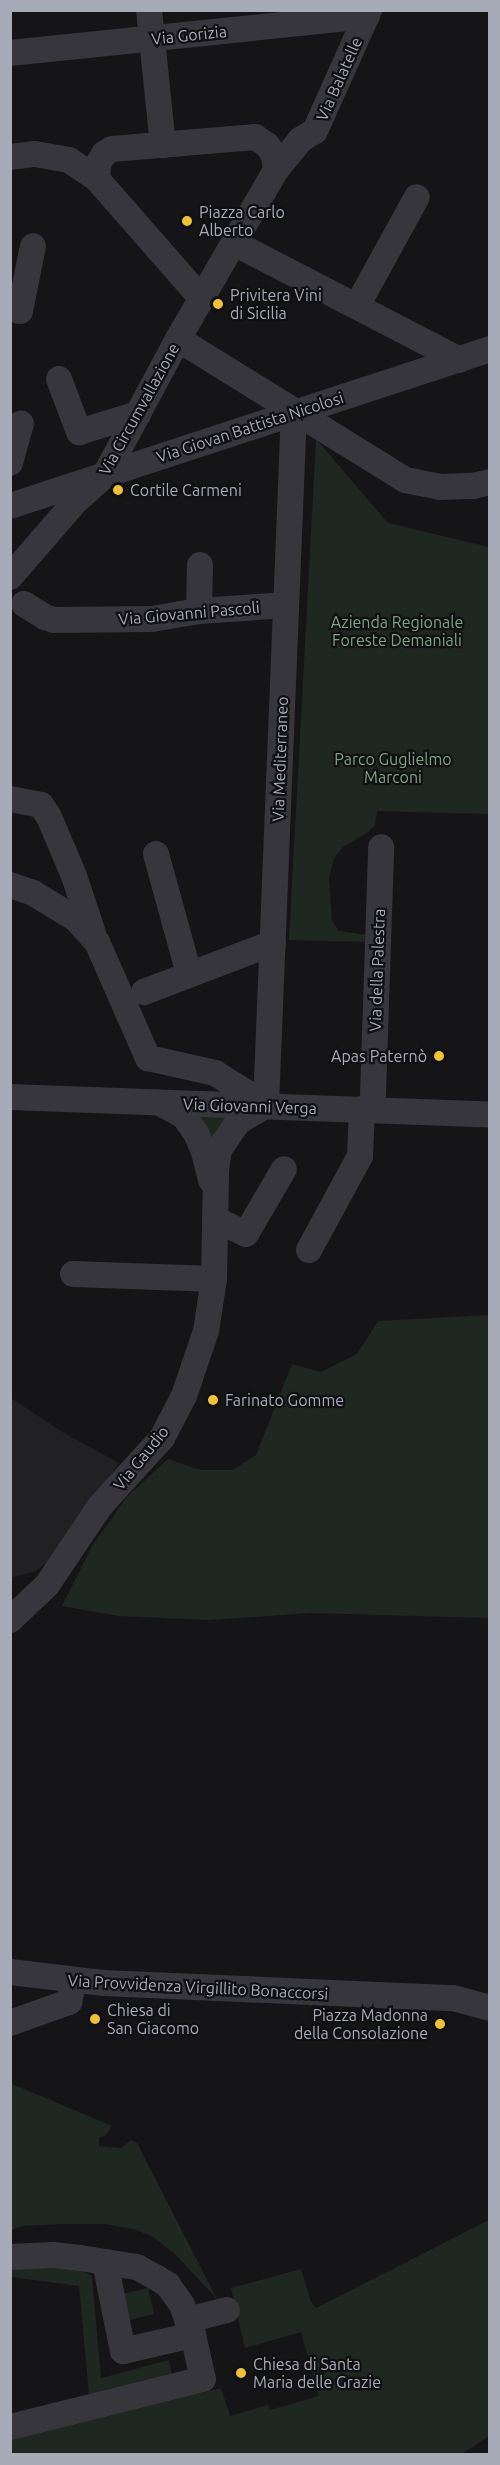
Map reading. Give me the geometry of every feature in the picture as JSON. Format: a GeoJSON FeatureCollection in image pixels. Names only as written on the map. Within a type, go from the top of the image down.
{"type":"FeatureCollection","features":[{"type":"Feature","properties":{"kind":"street"},"geometry":{"type":"LineString","coordinates":[[149,10],[162,140]]}},
{"type":"Feature","properties":{"kind":"street","name":"Via Gorizia"},"geometry":{"type":"LineString","coordinates":[[10,53],[152,39],[368,13]]}},
{"type":"Feature","properties":{"kind":"street","name":"Via Balatelle"},"geometry":{"type":"LineString","coordinates":[[240,246],[276,170],[300,140],[315,131],[368,13]]}},
{"type":"Feature","properties":{"kind":"street"},"geometry":{"type":"LineString","coordinates":[[97,179],[98,164],[104,154],[112,149],[162,140],[255,137],[300,140]]}},
{"type":"Feature","properties":{"kind":"street"},"geometry":{"type":"LineString","coordinates":[[255,137],[267,145],[274,155],[276,170]]}},
{"type":"Feature","properties":{"kind":"street"},"geometry":{"type":"LineString","coordinates":[[10,157],[35,154],[69,160],[97,179],[191,319],[294,412],[405,480],[440,488],[473,486],[489,482]]}},
{"type":"Feature","properties":{"kind":"street"},"geometry":{"type":"LineString","coordinates":[[357,306],[417,197]]}},
{"type":"Feature","properties":{"kind":"street"},"geometry":{"type":"LineString","coordinates":[[10,309],[20,311],[33,246]]}},
{"type":"Feature","properties":{"kind":"street"},"geometry":{"type":"LineString","coordinates":[[240,246],[460,360]]}},
{"type":"Feature","properties":{"kind":"street","name":"Via Circumvallazione"},"geometry":{"type":"LineString","coordinates":[[10,577],[75,502],[105,475],[191,319],[240,246]]}},
{"type":"Feature","properties":{"kind":"street","name":"Via Giovan Battista Nicolosi"},"geometry":{"type":"LineString","coordinates":[[10,506],[489,349]]}},
{"type":"Feature","properties":{"kind":"street"},"geometry":{"type":"LineString","coordinates":[[59,379],[79,432],[138,414]]}},
{"type":"Feature","properties":{"kind":"street","name":"Via Mediterraneo"},"geometry":{"type":"LineString","coordinates":[[267,1098],[294,412]]}},
{"type":"Feature","properties":{"kind":"street"},"geometry":{"type":"LineString","coordinates":[[11,463],[21,423]]}},
{"type":"Feature","properties":{"kind":"street"},"geometry":{"type":"LineString","coordinates":[[199,611],[200,565]]}},
{"type":"Feature","properties":{"kind":"street","name":"Via Giovanni Pascoli"},"geometry":{"type":"LineString","coordinates":[[24,604],[54,620],[152,619],[199,611],[286,605]]}},
{"type":"Feature","properties":{"kind":"street"},"geometry":{"type":"LineString","coordinates":[[10,799],[41,805],[49,817],[74,876],[97,942],[148,1058],[215,1073],[267,1098],[238,1122],[219,1150],[215,1207]]}},
{"type":"Feature","properties":{"kind":"street","name":"Via della Palestra"},"geometry":{"type":"LineString","coordinates":[[309,1250],[360,1156],[368,1102],[381,847]]}},
{"type":"Feature","properties":{"kind":"street"},"geometry":{"type":"LineString","coordinates":[[156,854],[189,974]]}},
{"type":"Feature","properties":{"kind":"street"},"geometry":{"type":"LineString","coordinates":[[10,885],[33,893],[76,919],[97,942]]}},
{"type":"Feature","properties":{"kind":"street"},"geometry":{"type":"LineString","coordinates":[[144,992],[273,943]]}},
{"type":"Feature","properties":{"kind":"street","name":"Via Giovanni Verga"},"geometry":{"type":"LineString","coordinates":[[10,1097],[160,1103],[267,1098],[368,1102],[489,1114]]}},
{"type":"Feature","properties":{"kind":"street","name":"Via Giovanni Verga"},"geometry":{"type":"LineString","coordinates":[[368,1102],[489,1097]]}},
{"type":"Feature","properties":{"kind":"street"},"geometry":{"type":"LineString","coordinates":[[160,1103],[184,1116],[196,1133],[204,1152],[215,1207],[246,1234],[284,1169]]}},
{"type":"Feature","properties":{"kind":"street","name":"Via Gaudio"},"geometry":{"type":"LineString","coordinates":[[10,1620],[47,1585],[100,1506],[162,1438],[184,1396],[206,1331],[214,1279],[215,1207]]}},
{"type":"Feature","properties":{"kind":"street"},"geometry":{"type":"LineString","coordinates":[[73,1275],[214,1279]]}},
{"type":"Feature","properties":{"kind":"street"},"geometry":{"type":"LineString","coordinates":[[10,1594],[47,1585]]}},
{"type":"Feature","properties":{"kind":"street","name":"Via Provvidenza Virgillito Bonaccorsi"},"geometry":{"type":"LineString","coordinates":[[10,1972],[74,1981],[385,1997],[453,1998],[489,2008]]}},
{"type":"Feature","properties":{"kind":"street"},"geometry":{"type":"LineString","coordinates":[[10,2023],[69,2002],[74,1981]]}},
{"type":"Feature","properties":{"kind":"street"},"geometry":{"type":"LineString","coordinates":[[10,2258],[53,2255],[105,2262],[137,2267],[162,2281],[182,2305],[203,2379],[10,2427]]}},
{"type":"Feature","properties":{"kind":"street"},"geometry":{"type":"LineString","coordinates":[[105,2262],[123,2351],[190,2328],[227,2310]]}},
{"type":"Feature","properties":{"kind":"shaded area"},"geometry":{"type":"Polygon","coordinates":[[[11,1398],[64,1433],[119,1463],[47,1563],[35,1571],[11,1578],[11,1398]]]}},
{"type":"Feature","properties":{"kind":"green space","name":"Azienda Regionale Foreste Demaniali"},"geometry":{"type":"Polygon","coordinates":[[[316,439],[388,523],[489,547],[489,814],[377,811],[375,825],[367,833],[343,847],[334,858],[329,878],[332,921],[339,931],[367,935],[368,942],[289,940],[316,439]]]}},
{"type":"Feature","properties":{"kind":"green space"},"geometry":{"type":"Polygon","coordinates":[[[199,1116],[224,1116],[227,1119],[219,1127],[210,1145],[199,1116]]]}},
{"type":"Feature","properties":{"kind":"green space"},"geometry":{"type":"Polygon","coordinates":[[[489,1315],[489,1618],[311,1613],[210,1620],[119,1616],[62,1606],[92,1546],[126,1498],[168,1459],[200,1470],[233,1470],[256,1455],[292,1364],[321,1372],[357,1354],[378,1321],[489,1315]]]}},
{"type":"Feature","properties":{"kind":"green space"},"geometry":{"type":"Polygon","coordinates":[[[10,2083],[112,2126],[105,2136],[99,2137],[99,2146],[121,2148],[131,2140],[137,2143],[217,2299],[175,2254],[153,2237],[134,2229],[105,2224],[61,2224],[22,2226],[11,2230],[10,2083]]]}},
{"type":"Feature","properties":{"kind":"green space"},"geometry":{"type":"Polygon","coordinates":[[[489,2220],[489,2436],[462,2454],[11,2454],[10,2439],[221,2388],[230,2416],[268,2405],[270,2410],[319,2396],[301,2332],[245,2348],[231,2288],[301,2269],[311,2302],[316,2308],[489,2220]]]}},
{"type":"Feature","properties":{"kind":"green space"},"geometry":{"type":"Polygon","coordinates":[[[46,2266],[83,2271],[92,2276],[101,2378],[169,2360],[172,2374],[89,2394],[79,2286],[11,2277],[11,2268],[46,2266]]]}},
{"type":"Feature","properties":{"kind":"green space"},"geometry":{"type":"Polygon","coordinates":[[[148,2288],[154,2314],[128,2320],[122,2294],[148,2288]]]}},
{"type":"Feature","properties":{"kind":"place","name":"Piazza Carlo Alberto"},"geometry":{"type":"Point","coordinates":[187,221]}},
{"type":"Feature","properties":{"kind":"place","name":"Privitera Vini di Sicilia"},"geometry":{"type":"Point","coordinates":[218,304]}},
{"type":"Feature","properties":{"kind":"place","name":"Cortile Carmeni"},"geometry":{"type":"Point","coordinates":[118,490]}},
{"type":"Feature","properties":{"kind":"place","name":"Apas Paternò"},"geometry":{"type":"Point","coordinates":[439,1056]}},
{"type":"Feature","properties":{"kind":"place","name":"Farinato Gomme"},"geometry":{"type":"Point","coordinates":[213,1400]}},
{"type":"Feature","properties":{"kind":"place","name":"Chiesa di San Giacomo"},"geometry":{"type":"Point","coordinates":[95,2019]}},
{"type":"Feature","properties":{"kind":"place","name":"Piazza Madonna della Consolazione"},"geometry":{"type":"Point","coordinates":[440,2024]}},
{"type":"Feature","properties":{"kind":"place","name":"Chiesa di Santa Maria delle Grazie"},"geometry":{"type":"Point","coordinates":[241,2373]}},
{"type":"Feature","properties":{"kind":"park label","name":"Parco Guglielmo Marconi"},"geometry":{"type":"Point","coordinates":[393,768]}}]}
